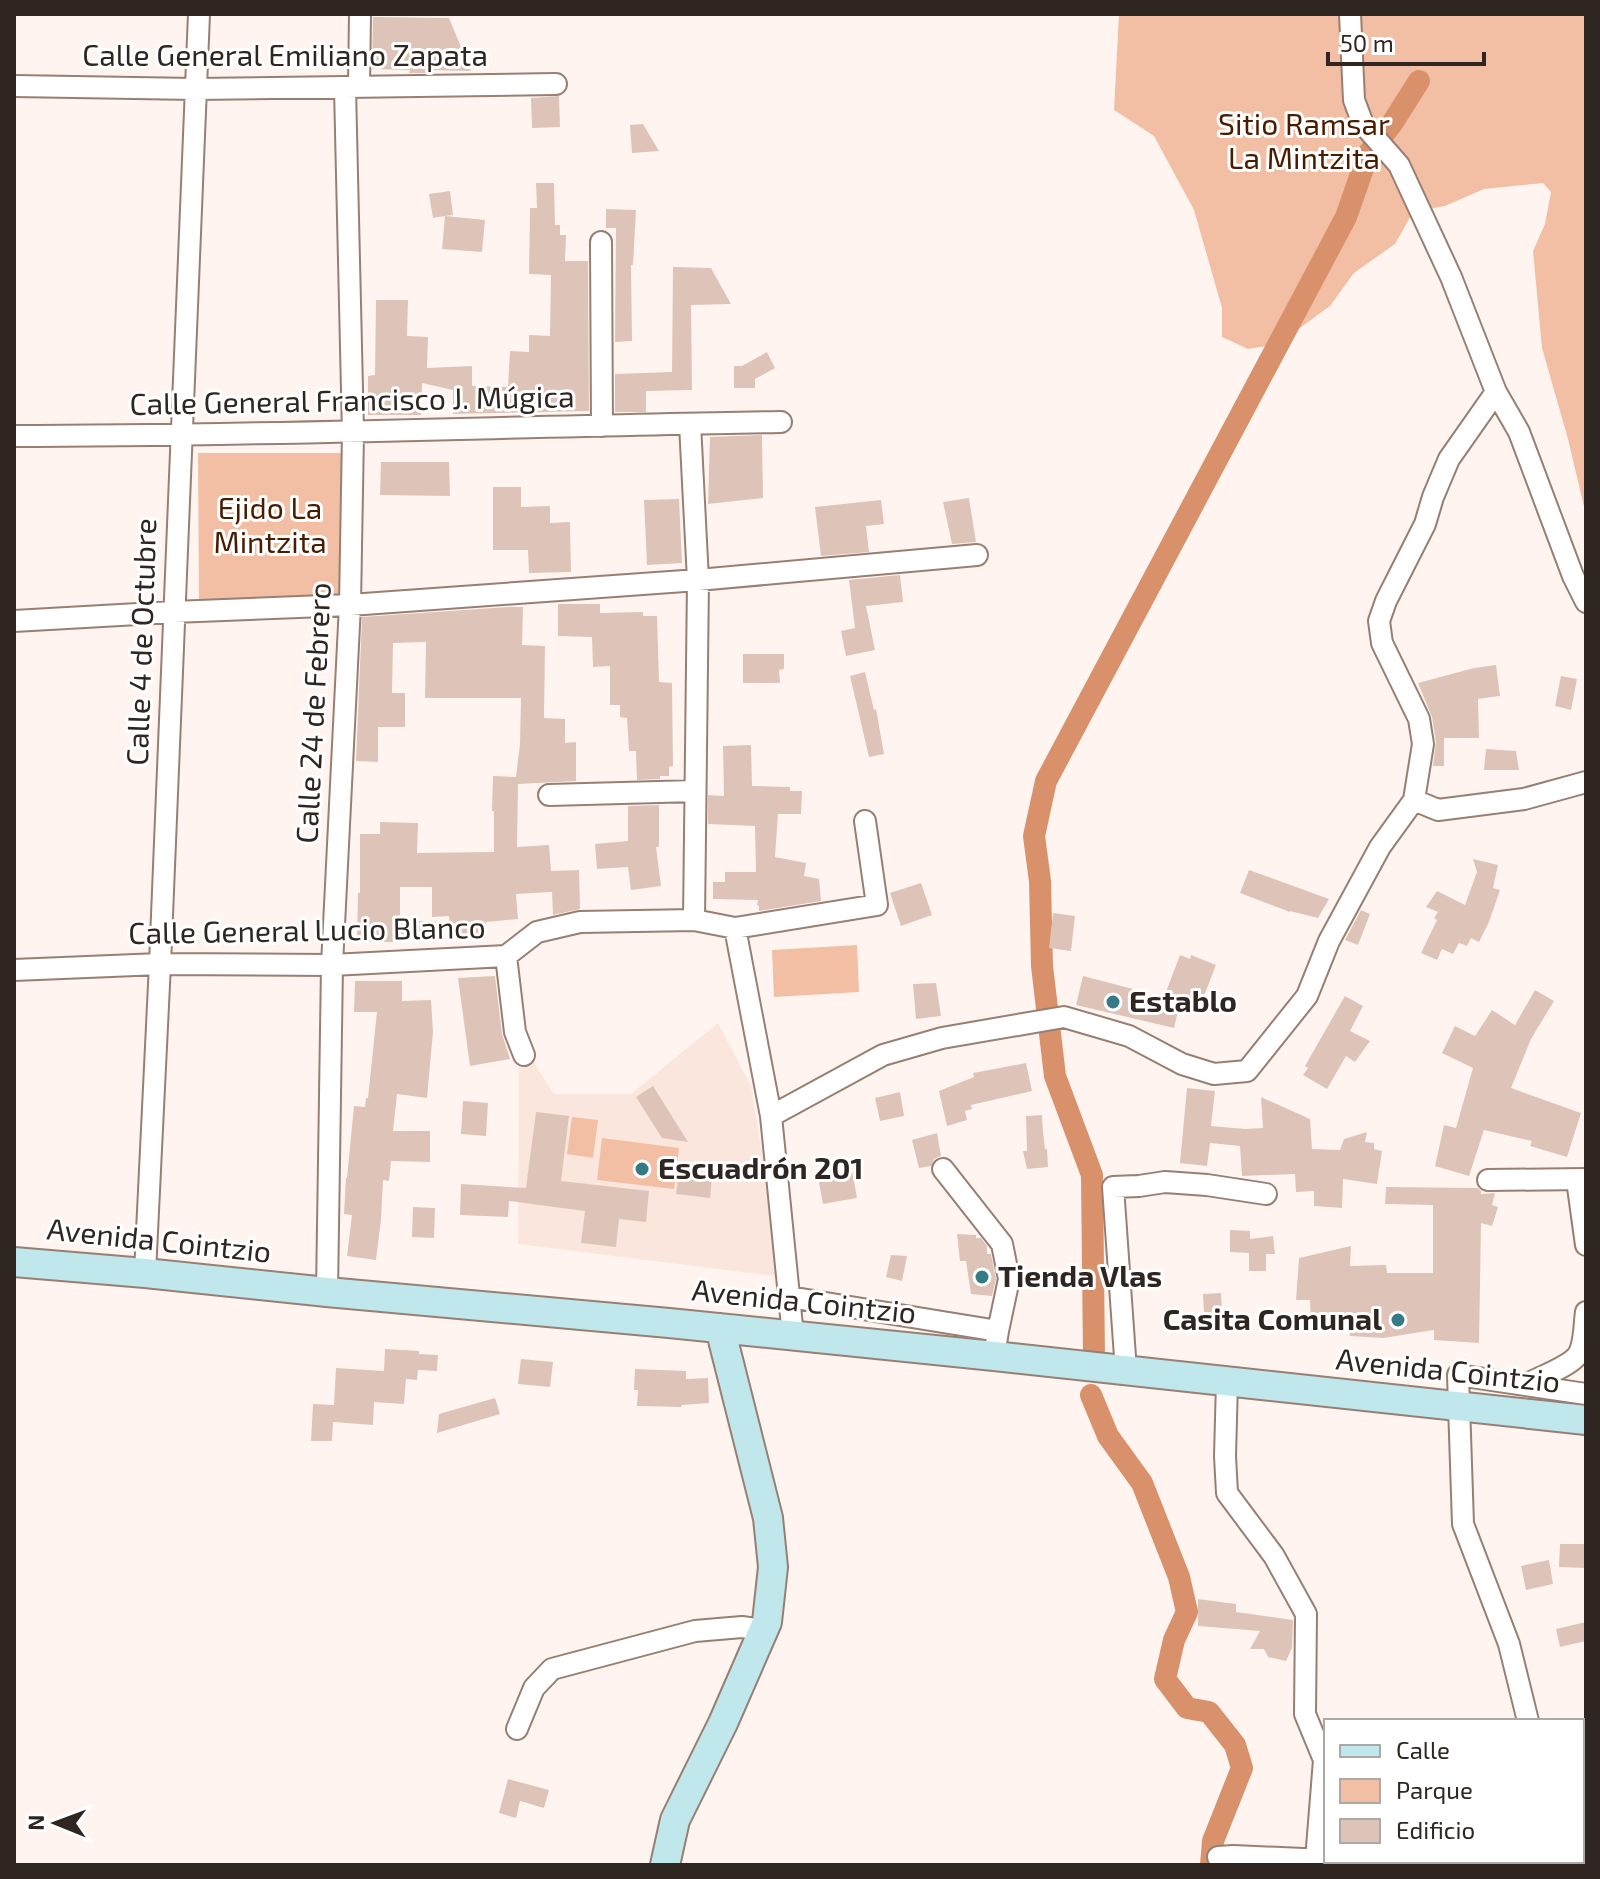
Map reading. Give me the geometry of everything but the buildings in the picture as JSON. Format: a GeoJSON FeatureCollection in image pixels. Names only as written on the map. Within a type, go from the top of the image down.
{"type":"FeatureCollection","features":[{"type":"Feature","properties":{"kind":"main road","name":"Avenida Cointzio"},"geometry":{"type":"LineString","coordinates":[[14,1262],[793,1336],[996,1344],[1126,1371],[1586,1420]]}},
{"type":"Feature","properties":{"kind":"main road"},"geometry":{"type":"LineString","coordinates":[[665,1865],[675,1820],[723,1723],[767,1622],[773,1567],[768,1518],[720,1328]]}},
{"type":"Feature","properties":{"kind":"street","name":"Calle 4 de Octubre"},"geometry":{"type":"LineString","coordinates":[[145,1273],[199,14]]}},
{"type":"Feature","properties":{"kind":"street","name":"Calle 24 de Febrero"},"geometry":{"type":"LineString","coordinates":[[327,1292],[332,965],[350,605],[352,87],[360,14]]}},
{"type":"Feature","properties":{"kind":"street"},"geometry":{"type":"LineString","coordinates":[[1350,14],[1354,100],[1363,124],[1399,165],[1451,277],[1496,392],[1519,432],[1573,576],[1586,602]]}},
{"type":"Feature","properties":{"kind":"street","name":"Calle General Emiliano Zapata"},"geometry":{"type":"LineString","coordinates":[[14,86],[195,89],[556,84]]}},
{"type":"Feature","properties":{"kind":"street"},"geometry":{"type":"LineString","coordinates":[[601,242],[602,426]]}},
{"type":"Feature","properties":{"kind":"street"},"geometry":{"type":"LineString","coordinates":[[771,1116],[883,1055],[942,1038],[1064,1017],[1129,1036],[1182,1064],[1214,1074],[1247,1071],[1307,996],[1329,941],[1380,847],[1414,800],[1423,744],[1419,719],[1382,643],[1379,621],[1425,524],[1449,459],[1496,392]]}},
{"type":"Feature","properties":{"kind":"street","name":"Calle General Francisco J. Múgica"},"geometry":{"type":"LineString","coordinates":[[14,436],[353,433],[781,422]]}},
{"type":"Feature","properties":{"kind":"street"},"geometry":{"type":"LineString","coordinates":[[690,424],[698,580],[694,920]]}},
{"type":"Feature","properties":{"kind":"street"},"geometry":{"type":"LineString","coordinates":[[14,621],[350,605],[698,580],[977,555]]}},
{"type":"Feature","properties":{"kind":"street"},"geometry":{"type":"LineString","coordinates":[[1414,800],[1438,810],[1524,799],[1586,782]]}},
{"type":"Feature","properties":{"kind":"street"},"geometry":{"type":"LineString","coordinates":[[549,795],[695,791]]}},
{"type":"Feature","properties":{"kind":"street","name":"Calle General Lucio Blanco"},"geometry":{"type":"LineString","coordinates":[[14,970],[160,964],[332,965],[506,956],[537,932],[580,922],[694,920],[735,928],[877,905],[865,821]]}},
{"type":"Feature","properties":{"kind":"street"},"geometry":{"type":"LineString","coordinates":[[735,928],[771,1116],[793,1336]]}},
{"type":"Feature","properties":{"kind":"street"},"geometry":{"type":"LineString","coordinates":[[506,956],[515,1032],[524,1055]]}},
{"type":"Feature","properties":{"kind":"street"},"geometry":{"type":"LineString","coordinates":[[789,1297],[996,1344],[1009,1279],[1002,1244],[943,1169]]}},
{"type":"Feature","properties":{"kind":"street"},"geometry":{"type":"LineString","coordinates":[[1488,1180],[1581,1180],[1586,1245]]}},
{"type":"Feature","properties":{"kind":"street"},"geometry":{"type":"LineString","coordinates":[[1126,1371],[1113,1187],[1165,1182],[1266,1194]]}},
{"type":"Feature","properties":{"kind":"street"},"geometry":{"type":"LineString","coordinates":[[1527,1384],[1578,1354],[1586,1312]]}},
{"type":"Feature","properties":{"kind":"street"},"geometry":{"type":"LineString","coordinates":[[1528,1719],[1509,1644],[1463,1524],[1458,1375],[1586,1394]]}},
{"type":"Feature","properties":{"kind":"street"},"geometry":{"type":"LineString","coordinates":[[1227,1382],[1227,1493],[1274,1556],[1306,1614],[1305,1714],[1324,1760]]}},
{"type":"Feature","properties":{"kind":"street"},"geometry":{"type":"LineString","coordinates":[[517,1729],[534,1688],[552,1669],[695,1631],[742,1627],[763,1630]]}},
{"type":"Feature","properties":{"kind":"street"},"geometry":{"type":"LineString","coordinates":[[1218,1857],[1324,1860]]}},
{"type":"Feature","properties":{"kind":"street"},"geometry":{"type":"LineString","coordinates":[[1363,1863],[1403,1865]]}},
{"type":"Feature","properties":{"kind":"shaded area","name":"Escuadrón 201"},"geometry":{"type":"Polygon","coordinates":[[[718,1023],[751,1086],[782,1277],[518,1244],[519,1055],[529,1055],[554,1094],[631,1094],[718,1023]]]}},
{"type":"Feature","properties":{"kind":"green space","name":"Sitio Ramsar La Mintzita"},"geometry":{"type":"Polygon","coordinates":[[[1119,14],[1586,14],[1586,515],[1542,348],[1533,251],[1545,224],[1551,192],[1543,183],[1484,189],[1445,206],[1413,212],[1395,244],[1354,273],[1330,306],[1278,344],[1248,349],[1222,337],[1222,308],[1194,210],[1154,136],[1114,110],[1119,14]]]}},
{"type":"Feature","properties":{"kind":"green space","name":"Ejido La Mintzita"},"geometry":{"type":"Polygon","coordinates":[[[198,453],[341,453],[342,600],[199,600],[198,453]]]}},
{"type":"Feature","properties":{"kind":"green space"},"geometry":{"type":"Polygon","coordinates":[[[857,945],[859,992],[774,997],[772,950],[857,945]]]}},
{"type":"Feature","properties":{"kind":"green space"},"geometry":{"type":"Polygon","coordinates":[[[572,1117],[598,1120],[593,1158],[567,1154],[572,1117]]]}},
{"type":"Feature","properties":{"kind":"green space"},"geometry":{"type":"Polygon","coordinates":[[[602,1138],[679,1148],[674,1189],[597,1180],[602,1138]]]}},
{"type":"Feature","properties":{"kind":"waterway"},"geometry":{"type":"LineString","coordinates":[[1094,1359],[1092,1175],[1055,1076],[1042,966],[1040,881],[1034,836],[1046,781],[1346,217],[1368,154],[1419,81]]}},
{"type":"Feature","properties":{"kind":"waterway"},"geometry":{"type":"LineString","coordinates":[[1091,1395],[1108,1436],[1142,1483],[1179,1577],[1187,1612],[1174,1640],[1165,1679],[1187,1708],[1209,1712],[1235,1745],[1242,1768],[1213,1841],[1211,1865]]}},
{"type":"Feature","properties":{"kind":"place","name":"Establo"},"geometry":{"type":"Point","coordinates":[1113,1002]}},
{"type":"Feature","properties":{"kind":"place","name":"Escuadrón 201"},"geometry":{"type":"Point","coordinates":[642,1169]}},
{"type":"Feature","properties":{"kind":"place","name":"Tienda Vlas"},"geometry":{"type":"Point","coordinates":[982,1277]}},
{"type":"Feature","properties":{"kind":"place","name":"Casita Comunal"},"geometry":{"type":"Point","coordinates":[1398,1320]}}]}
